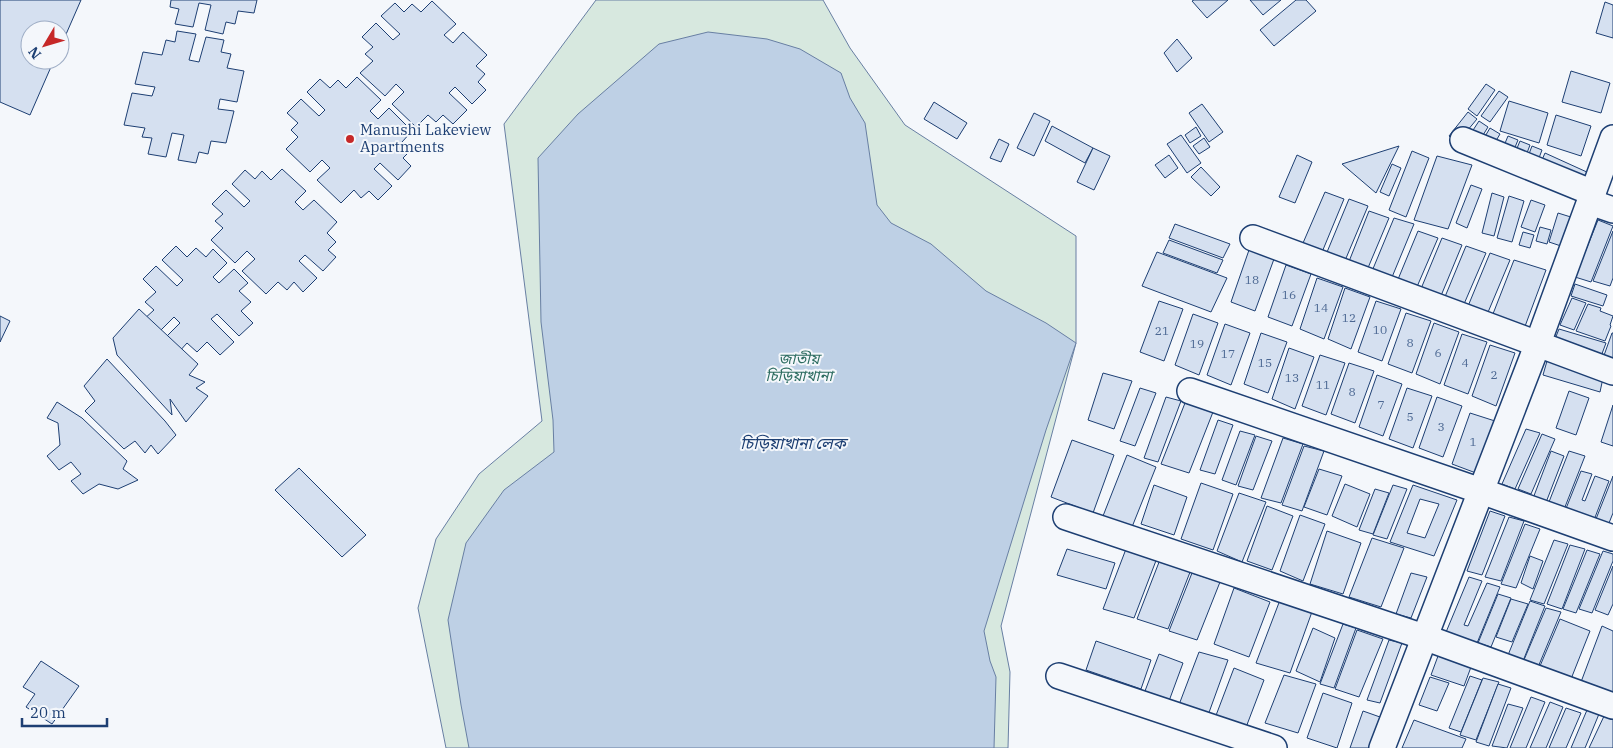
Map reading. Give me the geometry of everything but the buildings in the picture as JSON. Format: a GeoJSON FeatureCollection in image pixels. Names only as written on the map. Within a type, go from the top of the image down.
{"type":"FeatureCollection","features":[{"type":"Feature","properties":{"kind":"street"},"geometry":{"type":"LineString","coordinates":[[1382,748],[1538,343],[1613,138]]}},
{"type":"Feature","properties":{"kind":"street"},"geometry":{"type":"LineString","coordinates":[[1464,140],[1591,197],[1613,210]]}},
{"type":"Feature","properties":{"kind":"street"},"geometry":{"type":"LineString","coordinates":[[1253,238],[1613,372]]}},
{"type":"Feature","properties":{"kind":"street"},"geometry":{"type":"LineString","coordinates":[[1190,391],[1613,538]]}},
{"type":"Feature","properties":{"kind":"street"},"geometry":{"type":"LineString","coordinates":[[1066,517],[1424,638],[1613,706]]}},
{"type":"Feature","properties":{"kind":"street"},"geometry":{"type":"LineString","coordinates":[[1058,676],[1274,748]]}},
{"type":"Feature","properties":{"kind":"green space","name":"চিড়িয়াখানা লেক"},"geometry":{"type":"Polygon","coordinates":[[[596,0],[823,0],[850,48],[905,125],[1076,236],[1076,343],[1001,626],[1010,672],[1008,748],[446,748],[418,608],[436,539],[479,474],[542,421],[504,124],[596,0]]]}},
{"type":"Feature","properties":{"kind":"water","name":"চিড়িয়াখানা লেক"},"geometry":{"type":"Polygon","coordinates":[[[708,32],[767,39],[800,49],[841,73],[850,98],[865,123],[877,205],[891,223],[931,244],[986,291],[1046,323],[1076,343],[1046,430],[984,631],[990,661],[996,677],[994,748],[469,748],[448,620],[466,543],[504,490],[554,452],[553,420],[541,322],[538,158],[578,114],[659,44],[708,32]]]}},
{"type":"Feature","properties":{"kind":"place","name":"Manushi Lakeview Apartments"},"geometry":{"type":"Point","coordinates":[350,139]}},
{"type":"Feature","properties":{"kind":"park label","name":"জাতীয় চিড়িয়াখানা"},"geometry":{"type":"Point","coordinates":[799,368]}}]}
